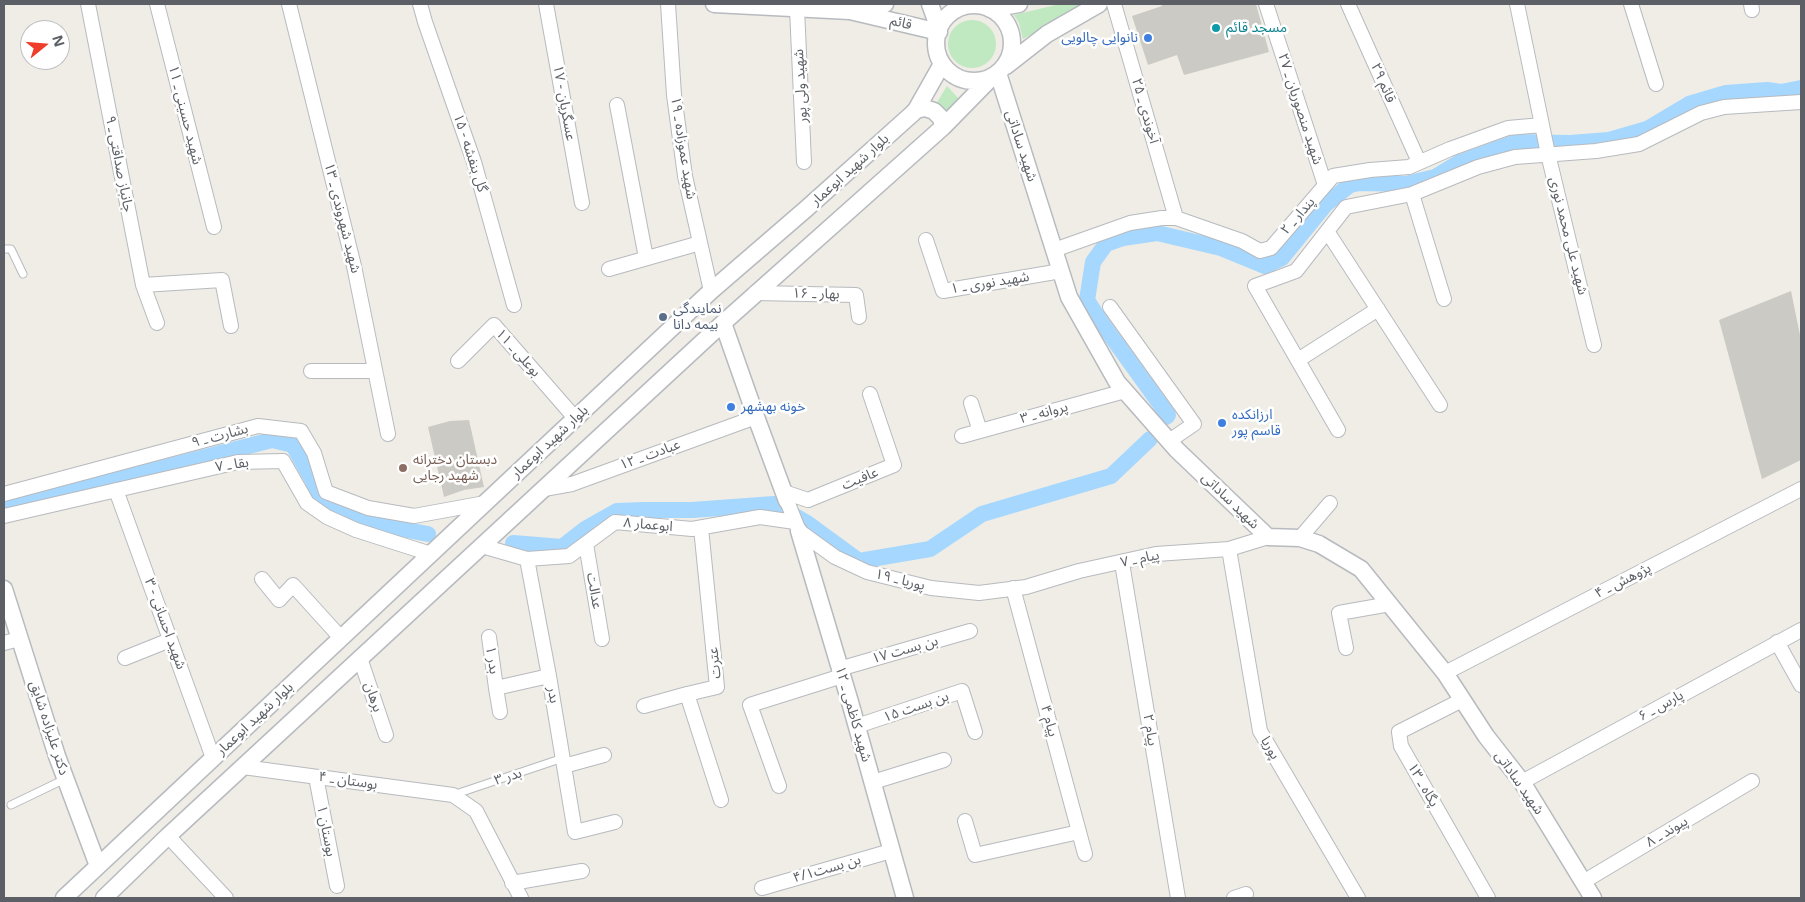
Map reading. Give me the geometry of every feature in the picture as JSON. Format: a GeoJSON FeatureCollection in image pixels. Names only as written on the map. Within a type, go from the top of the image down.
{"type":"FeatureCollection","features":[{"type":"Feature","properties":{"kind":"street","name":"جانباز صداقتی ـ ۹"},"geometry":{"type":"LineString","coordinates":[[88,4],[143,285],[156,323]]}},
{"type":"Feature","properties":{"kind":"street","name":"شهید حسینی ـ ۱۱"},"geometry":{"type":"LineString","coordinates":[[157,4],[214,227]]}},
{"type":"Feature","properties":{"kind":"street","name":"شهید شهروندی ـ ۱۳"},"geometry":{"type":"LineString","coordinates":[[289,4],[354,266],[388,434]]}},
{"type":"Feature","properties":{"kind":"street","name":"گل بنفشه - ۱۵"},"geometry":{"type":"LineString","coordinates":[[420,4],[474,162],[514,305]]}},
{"type":"Feature","properties":{"kind":"street","name":"عسگریان - ۱۷"},"geometry":{"type":"LineString","coordinates":[[546,4],[582,203]]}},
{"type":"Feature","properties":{"kind":"street","name":"شهید عموزاده ـ ۱۹"},"geometry":{"type":"LineString","coordinates":[[668,4],[676,104],[685,176],[711,291]]}},
{"type":"Feature","properties":{"kind":"street","name":"قائم"},"geometry":{"type":"LineString","coordinates":[[714,4],[850,11],[939,30]]}},
{"type":"Feature","properties":{"kind":"street"},"geometry":{"type":"LineString","coordinates":[[850,11],[864,10],[885,4]]}},
{"type":"Feature","properties":{"kind":"street"},"geometry":{"type":"LineString","coordinates":[[930,4],[939,30]]}},
{"type":"Feature","properties":{"kind":"street"},"geometry":{"type":"LineString","coordinates":[[1019,4],[966,6],[946,18],[939,30],[937,40],[938,53],[942,64],[960,78],[971,81],[982,80],[998,73],[1047,34],[1098,4]]}},
{"type":"Feature","properties":{"kind":"street","name":"آخوندی ـ ۲۵"},"geometry":{"type":"LineString","coordinates":[[1114,4],[1176,218]]}},
{"type":"Feature","properties":{"kind":"street","name":"شهید منصوریان ـ ۲۷"},"geometry":{"type":"LineString","coordinates":[[1266,4],[1325,185]]}},
{"type":"Feature","properties":{"kind":"street","name":"قائم ۲۹"},"geometry":{"type":"LineString","coordinates":[[1348,4],[1419,162]]}},
{"type":"Feature","properties":{"kind":"street","name":"شهید علی محمد نوری"},"geometry":{"type":"LineString","coordinates":[[1517,4],[1548,154],[1594,345]]}},
{"type":"Feature","properties":{"kind":"street"},"geometry":{"type":"LineString","coordinates":[[1631,4],[1656,84]]}},
{"type":"Feature","properties":{"kind":"street"},"geometry":{"type":"LineString","coordinates":[[980,6],[1000,16],[1007,25],[1011,36],[1012,48],[1008,59],[998,73]]}},
{"type":"Feature","properties":{"kind":"street","name":"شهید ولی پور"},"geometry":{"type":"LineString","coordinates":[[797,9],[804,162]]}},
{"type":"Feature","properties":{"kind":"street","name":"بلوار شهید ابوعمار"},"geometry":{"type":"LineString","coordinates":[[64,898],[711,291],[916,110],[942,64]]}},
{"type":"Feature","properties":{"kind":"street","name":"بلوار شهید ابوعمار"},"geometry":{"type":"LineString","coordinates":[[104,898],[168,836],[755,293],[943,127],[998,73]]}},
{"type":"Feature","properties":{"kind":"street","name":"شهید ساداتی"},"geometry":{"type":"LineString","coordinates":[[998,73],[1069,297],[1117,382],[1170,441],[1268,537],[1300,538],[1319,544],[1361,569],[1445,674],[1486,736],[1522,782],[1593,898]]}},
{"type":"Feature","properties":{"kind":"street"},"geometry":{"type":"LineString","coordinates":[[1338,430],[1255,286],[1296,272],[1346,206],[1412,194],[1478,167],[1515,157],[1596,151],[1639,144],[1700,113],[1724,108],[1801,102]]}},
{"type":"Feature","properties":{"kind":"street"},"geometry":{"type":"LineString","coordinates":[[617,105],[646,258]]}},
{"type":"Feature","properties":{"kind":"street"},"geometry":{"type":"LineString","coordinates":[[916,110],[925,108],[934,111],[941,118],[943,127]]}},
{"type":"Feature","properties":{"kind":"street","name":"پندار ـ ۲"},"geometry":{"type":"LineString","coordinates":[[1054,250],[1130,223],[1162,218],[1176,218],[1242,241],[1260,250],[1271,248],[1333,176],[1370,170],[1408,167],[1450,149],[1508,128],[1542,126]]}},
{"type":"Feature","properties":{"kind":"street"},"geometry":{"type":"LineString","coordinates":[[1412,194],[1444,299]]}},
{"type":"Feature","properties":{"kind":"street"},"geometry":{"type":"LineString","coordinates":[[1327,231],[1440,405]]}},
{"type":"Feature","properties":{"kind":"street","name":"شهید نوری ـ ۱"},"geometry":{"type":"LineString","coordinates":[[926,240],[943,291],[1061,271]]}},
{"type":"Feature","properties":{"kind":"street"},"geometry":{"type":"LineString","coordinates":[[609,269],[700,243]]}},
{"type":"Feature","properties":{"kind":"street"},"geometry":{"type":"LineString","coordinates":[[143,285],[222,280],[232,326]]}},
{"type":"Feature","properties":{"kind":"street","name":"بهار ـ ۱۶"},"geometry":{"type":"LineString","coordinates":[[755,293],[856,295],[859,317]]}},
{"type":"Feature","properties":{"kind":"street"},"geometry":{"type":"LineString","coordinates":[[1110,307],[1194,424],[1170,441]]}},
{"type":"Feature","properties":{"kind":"street"},"geometry":{"type":"LineString","coordinates":[[1298,360],[1378,309]]}},
{"type":"Feature","properties":{"kind":"street"},"geometry":{"type":"LineString","coordinates":[[723,323],[797,527]]}},
{"type":"Feature","properties":{"kind":"street","name":"بوعلی ـ ۱۱"},"geometry":{"type":"LineString","coordinates":[[458,362],[494,325],[576,418]]}},
{"type":"Feature","properties":{"kind":"street"},"geometry":{"type":"LineString","coordinates":[[311,371],[375,371]]}},
{"type":"Feature","properties":{"kind":"street","name":"پروانه ـ ۳"},"geometry":{"type":"LineString","coordinates":[[962,436],[1125,391]]}},
{"type":"Feature","properties":{"kind":"street","name":"عافیت"},"geometry":{"type":"LineString","coordinates":[[785,496],[808,500],[894,465],[870,394]]}},
{"type":"Feature","properties":{"kind":"street"},"geometry":{"type":"LineString","coordinates":[[971,403],[980,431]]}},
{"type":"Feature","properties":{"kind":"street","name":"عبادت ـ ۱۲"},"geometry":{"type":"LineString","coordinates":[[544,489],[572,484],[756,417]]}},
{"type":"Feature","properties":{"kind":"street","name":"بشارت ـ ۹"},"geometry":{"type":"LineString","coordinates":[[4,494],[258,426],[301,431],[314,453],[326,492],[368,508],[414,516],[485,502]]}},
{"type":"Feature","properties":{"kind":"street","name":"بقا ـ ۷"},"geometry":{"type":"LineString","coordinates":[[4,516],[238,462],[283,461],[307,503],[327,517],[356,530],[431,554]]}},
{"type":"Feature","properties":{"kind":"street","name":"پژوهش ـ ۴"},"geometry":{"type":"LineString","coordinates":[[1445,674],[1801,488]]}},
{"type":"Feature","properties":{"kind":"street","name":"شهید احسانی - ۳"},"geometry":{"type":"LineString","coordinates":[[116,490],[213,758]]}},
{"type":"Feature","properties":{"kind":"street"},"geometry":{"type":"LineString","coordinates":[[1300,538],[1330,503]]}},
{"type":"Feature","properties":{"kind":"street","name":"ابوعمار ۸"},"geometry":{"type":"LineString","coordinates":[[482,546],[527,559],[569,556],[615,522],[692,529],[760,518],[797,527]]}},
{"type":"Feature","properties":{"kind":"street","name":"پوریا ـ ۱۹"},"geometry":{"type":"LineString","coordinates":[[797,527],[835,557],[867,572],[931,588],[979,593],[1013,588]]}},
{"type":"Feature","properties":{"kind":"street","name":"شهید کاظمی ـ ۱۲"},"geometry":{"type":"LineString","coordinates":[[797,527],[857,726],[904,898]]}},
{"type":"Feature","properties":{"kind":"street","name":"عترت"},"geometry":{"type":"LineString","coordinates":[[688,694],[717,686],[701,528]]}},
{"type":"Feature","properties":{"kind":"street","name":"پیام ـ ۷"},"geometry":{"type":"LineString","coordinates":[[1013,588],[1026,587],[1079,571],[1156,554],[1229,549],[1268,537]]}},
{"type":"Feature","properties":{"kind":"street","name":"عدالت"},"geometry":{"type":"LineString","coordinates":[[586,544],[602,639]]}},
{"type":"Feature","properties":{"kind":"street","name":"پوریا"},"geometry":{"type":"LineString","coordinates":[[1229,549],[1260,731],[1358,898]]}},
{"type":"Feature","properties":{"kind":"street","name":"بدر"},"geometry":{"type":"LineString","coordinates":[[527,559],[576,832],[615,822]]}},
{"type":"Feature","properties":{"kind":"street","name":"پیام ۲"},"geometry":{"type":"LineString","coordinates":[[1122,562],[1178,898]]}},
{"type":"Feature","properties":{"kind":"street"},"geometry":{"type":"LineString","coordinates":[[262,579],[279,600],[292,585],[341,638]]}},
{"type":"Feature","properties":{"kind":"street","name":"پیام ۴"},"geometry":{"type":"LineString","coordinates":[[1013,588],[1085,854]]}},
{"type":"Feature","properties":{"kind":"street","name":"دکتر علیزاده شایق"},"geometry":{"type":"LineString","coordinates":[[4,589],[12,641],[98,866]]}},
{"type":"Feature","properties":{"kind":"street"},"geometry":{"type":"LineString","coordinates":[[1346,648],[1339,613],[1390,604]]}},
{"type":"Feature","properties":{"kind":"street","name":"پارس ـ ۶"},"geometry":{"type":"LineString","coordinates":[[1522,782],[1801,630]]}},
{"type":"Feature","properties":{"kind":"street","name":"بن بست ۱۷"},"geometry":{"type":"LineString","coordinates":[[779,786],[750,705],[841,672],[970,631]]}},
{"type":"Feature","properties":{"kind":"street","name":"بدر ۱"},"geometry":{"type":"LineString","coordinates":[[489,637],[496,688],[549,676]]}},
{"type":"Feature","properties":{"kind":"street"},"geometry":{"type":"LineString","coordinates":[[125,658],[170,640]]}},
{"type":"Feature","properties":{"kind":"street"},"geometry":{"type":"LineString","coordinates":[[1777,642],[1801,686]]}},
{"type":"Feature","properties":{"kind":"street","name":"برهان"},"geometry":{"type":"LineString","coordinates":[[360,658],[386,735]]}},
{"type":"Feature","properties":{"kind":"street"},"geometry":{"type":"LineString","coordinates":[[496,688],[500,712]]}},
{"type":"Feature","properties":{"kind":"street","name":"بن بست ۱۵"},"geometry":{"type":"LineString","coordinates":[[857,726],[962,691],[975,732]]}},
{"type":"Feature","properties":{"kind":"street"},"geometry":{"type":"LineString","coordinates":[[644,706],[688,694],[721,800]]}},
{"type":"Feature","properties":{"kind":"street","name":"پگاه ـ ۱۳"},"geometry":{"type":"LineString","coordinates":[[1462,700],[1398,732],[1401,746],[1488,898]]}},
{"type":"Feature","properties":{"kind":"street"},"geometry":{"type":"LineString","coordinates":[[564,762],[604,755]]}},
{"type":"Feature","properties":{"kind":"street"},"geometry":{"type":"LineString","coordinates":[[872,782],[944,760]]}},
{"type":"Feature","properties":{"kind":"street","name":"بوستان ـ ۴"},"geometry":{"type":"LineString","coordinates":[[243,767],[452,795]]}},
{"type":"Feature","properties":{"kind":"street","name":"بوستان ۱"},"geometry":{"type":"LineString","coordinates":[[316,777],[337,886]]}},
{"type":"Feature","properties":{"kind":"street","name":"پیوند ـ ۸"},"geometry":{"type":"LineString","coordinates":[[1583,882],[1752,781]]}},
{"type":"Feature","properties":{"kind":"street"},"geometry":{"type":"LineString","coordinates":[[452,795],[476,811],[521,898]]}},
{"type":"Feature","properties":{"kind":"street"},"geometry":{"type":"LineString","coordinates":[[965,821],[975,855],[1079,832]]}},
{"type":"Feature","properties":{"kind":"street"},"geometry":{"type":"LineString","coordinates":[[168,836],[218,896]]}},
{"type":"Feature","properties":{"kind":"street","name":"بن بست۴/۱"},"geometry":{"type":"LineString","coordinates":[[762,888],[891,851]]}},
{"type":"Feature","properties":{"kind":"street"},"geometry":{"type":"LineString","coordinates":[[512,883],[582,871]]}},
{"type":"Feature","properties":{"kind":"lane"},"geometry":{"type":"LineString","coordinates":[[4,250],[11,249],[23,274]]}},
{"type":"Feature","properties":{"kind":"lane","name":"بدر ۳"},"geometry":{"type":"LineString","coordinates":[[452,795],[564,762]]}},
{"type":"Feature","properties":{"kind":"lane"},"geometry":{"type":"LineString","coordinates":[[11,805],[66,779]]}},
{"type":"Feature","properties":{"kind":"green space"},"geometry":{"type":"Polygon","coordinates":[[[1060,4],[1085,4],[1023,39],[1019,23],[1014,15],[1060,4]]]}},
{"type":"Feature","properties":{"kind":"green space"},"geometry":{"type":"Polygon","coordinates":[[[967,20],[977,20],[986,24],[992,30],[995,35],[995,53],[986,64],[977,68],[967,68],[958,64],[952,58],[948,49],[948,39],[952,30],[958,24],[967,20]]]}},
{"type":"Feature","properties":{"kind":"green space"},"geometry":{"type":"Polygon","coordinates":[[[947,86],[960,100],[949,113],[936,104],[947,86]]]}},
{"type":"Feature","properties":{"kind":"building","name":"مسجد قائم"},"geometry":{"type":"Polygon","coordinates":[[[1161,4],[1256,4],[1269,52],[1184,75],[1177,55],[1148,65],[1132,16],[1162,6],[1161,4]]]}},
{"type":"Feature","properties":{"kind":"building"},"geometry":{"type":"Polygon","coordinates":[[[1791,291],[1801,340],[1801,460],[1762,479],[1719,320],[1791,291]]]}},
{"type":"Feature","properties":{"kind":"building"},"geometry":{"type":"Polygon","coordinates":[[[469,420],[484,487],[464,490],[444,497],[428,427],[450,421],[469,420]]]}},
{"type":"Feature","properties":{"kind":"waterway"},"geometry":{"type":"LineString","coordinates":[[1166,417],[1168,415],[1087,300],[1093,262],[1106,244],[1123,238],[1157,233],[1221,248],[1265,266],[1282,258],[1326,204],[1350,185],[1359,183],[1406,184],[1435,177],[1458,163],[1516,142],[1570,143],[1609,140],[1647,129],[1689,104],[1726,93],[1767,90],[1781,92],[1801,88]]}},
{"type":"Feature","properties":{"kind":"waterway"},"geometry":{"type":"LineString","coordinates":[[513,543],[562,547],[585,529],[617,511],[692,510],[774,504],[807,523],[859,561],[930,549],[982,514],[1111,476],[1150,439]]}},
{"type":"Feature","properties":{"kind":"waterway"},"geometry":{"type":"LineString","coordinates":[[4,508],[272,440],[293,445],[313,481],[317,499],[329,510],[428,534]]}},
{"type":"Feature","properties":{"kind":"place","name":"مسجد قائم"},"geometry":{"type":"Point","coordinates":[1216,28]}},
{"type":"Feature","properties":{"kind":"place","name":"نانوایی چالویی"},"geometry":{"type":"Point","coordinates":[1148,38]}},
{"type":"Feature","properties":{"kind":"place","name":"نمایندگی بیمه دانا"},"geometry":{"type":"Point","coordinates":[663,317]}},
{"type":"Feature","properties":{"kind":"place","name":"خونه بهشهر"},"geometry":{"type":"Point","coordinates":[731,407]}},
{"type":"Feature","properties":{"kind":"place","name":"ارزانکده قاسم پور"},"geometry":{"type":"Point","coordinates":[1222,423]}},
{"type":"Feature","properties":{"kind":"place","name":"دبستان دخترانه شهید رجایی"},"geometry":{"type":"Point","coordinates":[403,468]}}]}
